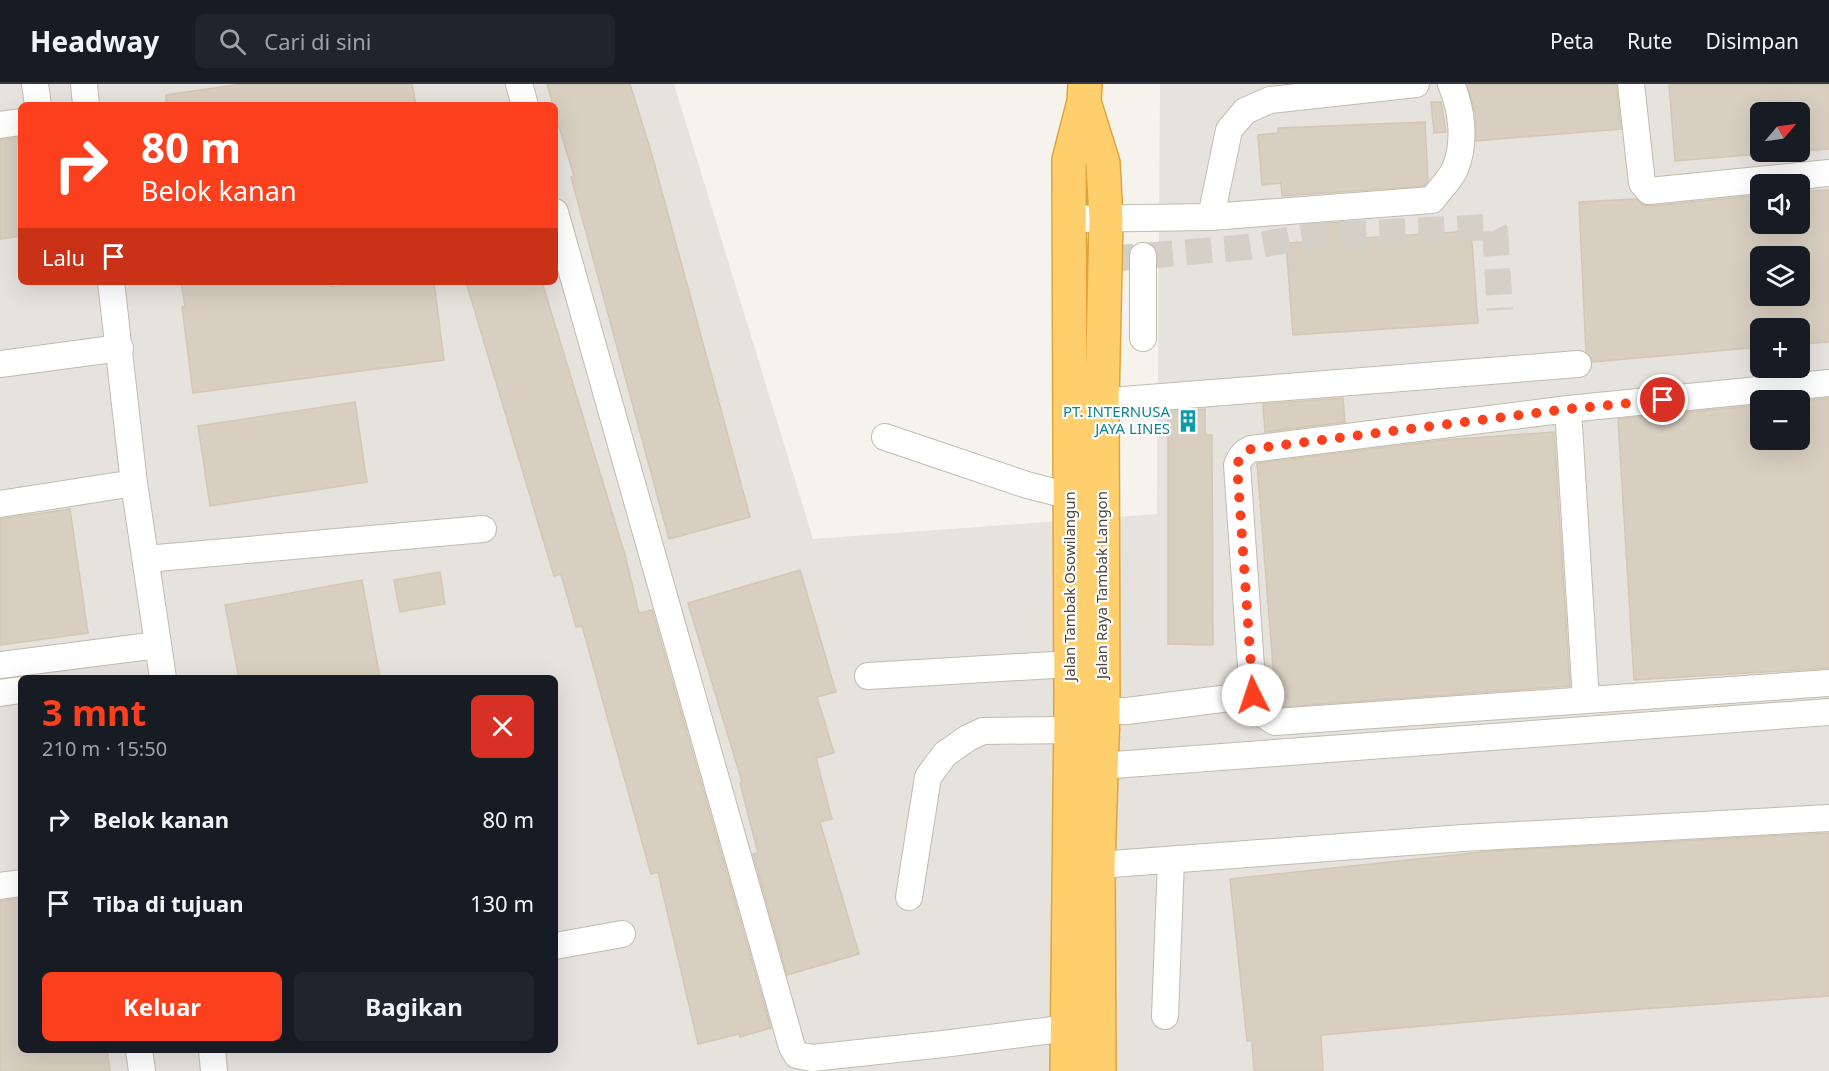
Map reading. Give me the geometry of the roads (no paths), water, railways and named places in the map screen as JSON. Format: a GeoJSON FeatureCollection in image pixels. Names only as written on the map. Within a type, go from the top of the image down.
{"type":"FeatureCollection","features":[{"type":"Feature","properties":{"kind":"highway","name":"Jalan Tambak Osowilangun"},"geometry":{"type":"LineString","coordinates":[[1067,1071],[1084,1026],[1087,721],[1071,664],[1069,160],[1085,93]]}},
{"type":"Feature","properties":{"kind":"highway","name":"Jalan Raya Tambak Langon"},"geometry":{"type":"LineString","coordinates":[[1085,93],[1103,163],[1106,219],[1102,403],[1087,721],[1100,766],[1098,866],[1084,1026],[1099,1071]]}},
{"type":"Feature","properties":{"kind":"lane"},"geometry":{"type":"LineString","coordinates":[[35,84],[38,102]]}},
{"type":"Feature","properties":{"kind":"lane"},"geometry":{"type":"LineString","coordinates":[[84,84],[86,102]]}},
{"type":"Feature","properties":{"kind":"lane"},"geometry":{"type":"LineString","coordinates":[[519,84],[524,102]]}},
{"type":"Feature","properties":{"kind":"lane"},"geometry":{"type":"LineString","coordinates":[[1211,217],[1229,130],[1245,111],[1270,100],[1416,84]]}},
{"type":"Feature","properties":{"kind":"lane"},"geometry":{"type":"LineString","coordinates":[[1069,219],[1211,217],[1432,200],[1454,170],[1461,145],[1457,98],[1451,84]]}},
{"type":"Feature","properties":{"kind":"lane"},"geometry":{"type":"LineString","coordinates":[[1631,84],[1642,183],[1648,191],[1829,173]]}},
{"type":"Feature","properties":{"kind":"lane"},"geometry":{"type":"LineString","coordinates":[[0,125],[18,122]]}},
{"type":"Feature","properties":{"kind":"lane"},"geometry":{"type":"LineString","coordinates":[[558,223],[785,1024],[796,1055],[812,1058],[1084,1026]]}},
{"type":"Feature","properties":{"kind":"lane"},"geometry":{"type":"LineString","coordinates":[[1143,256],[1143,338]]}},
{"type":"Feature","properties":{"kind":"lane"},"geometry":{"type":"LineString","coordinates":[[111,285],[134,483],[147,559],[162,675]]}},
{"type":"Feature","properties":{"kind":"lane"},"geometry":{"type":"LineString","coordinates":[[0,364],[120,348]]}},
{"type":"Feature","properties":{"kind":"lane"},"geometry":{"type":"LineString","coordinates":[[1070,403],[1102,403],[1578,364]]}},
{"type":"Feature","properties":{"kind":"lane"},"geometry":{"type":"LineString","coordinates":[[1829,383],[1568,409],[1251,449],[1239,458],[1237,465],[1253,695],[1264,715],[1275,722],[1829,683]]}},
{"type":"Feature","properties":{"kind":"lane"},"geometry":{"type":"LineString","coordinates":[[1568,409],[1586,700]]}},
{"type":"Feature","properties":{"kind":"lane"},"geometry":{"type":"LineString","coordinates":[[885,437],[1070,496]]}},
{"type":"Feature","properties":{"kind":"lane"},"geometry":{"type":"LineString","coordinates":[[0,504],[134,483]]}},
{"type":"Feature","properties":{"kind":"lane"},"geometry":{"type":"LineString","coordinates":[[147,559],[483,529]]}},
{"type":"Feature","properties":{"kind":"lane"},"geometry":{"type":"LineString","coordinates":[[0,664],[158,645]]}},
{"type":"Feature","properties":{"kind":"lane"},"geometry":{"type":"LineString","coordinates":[[868,676],[1071,664]]}},
{"type":"Feature","properties":{"kind":"lane"},"geometry":{"type":"LineString","coordinates":[[0,693],[18,690]]}},
{"type":"Feature","properties":{"kind":"lane"},"geometry":{"type":"LineString","coordinates":[[909,897],[928,777],[945,754],[968,738],[983,731],[1087,721],[1127,711],[1253,695]]}},
{"type":"Feature","properties":{"kind":"lane"},"geometry":{"type":"LineString","coordinates":[[1100,766],[1829,712]]}},
{"type":"Feature","properties":{"kind":"lane"},"geometry":{"type":"LineString","coordinates":[[1098,866],[1475,837],[1829,818]]}},
{"type":"Feature","properties":{"kind":"lane"},"geometry":{"type":"LineString","coordinates":[[1165,1016],[1171,860]]}},
{"type":"Feature","properties":{"kind":"lane"},"geometry":{"type":"LineString","coordinates":[[0,886],[18,883]]}},
{"type":"Feature","properties":{"kind":"lane"},"geometry":{"type":"LineString","coordinates":[[558,945],[622,934]]}},
{"type":"Feature","properties":{"kind":"lane"},"geometry":{"type":"LineString","coordinates":[[139,1053],[142,1071]]}},
{"type":"Feature","properties":{"kind":"lane"},"geometry":{"type":"LineString","coordinates":[[212,1053],[214,1071]]}},
{"type":"Feature","properties":{"kind":"tunnel"},"geometry":{"type":"LineString","coordinates":[[1069,257],[1120,258],[1248,247],[1311,236],[1493,227],[1500,310]]}},
{"type":"Feature","properties":{"kind":"place","name":"PT. INTERNUSA JAYA LINES"},"geometry":{"type":"Point","coordinates":[1188,421]}}]}
